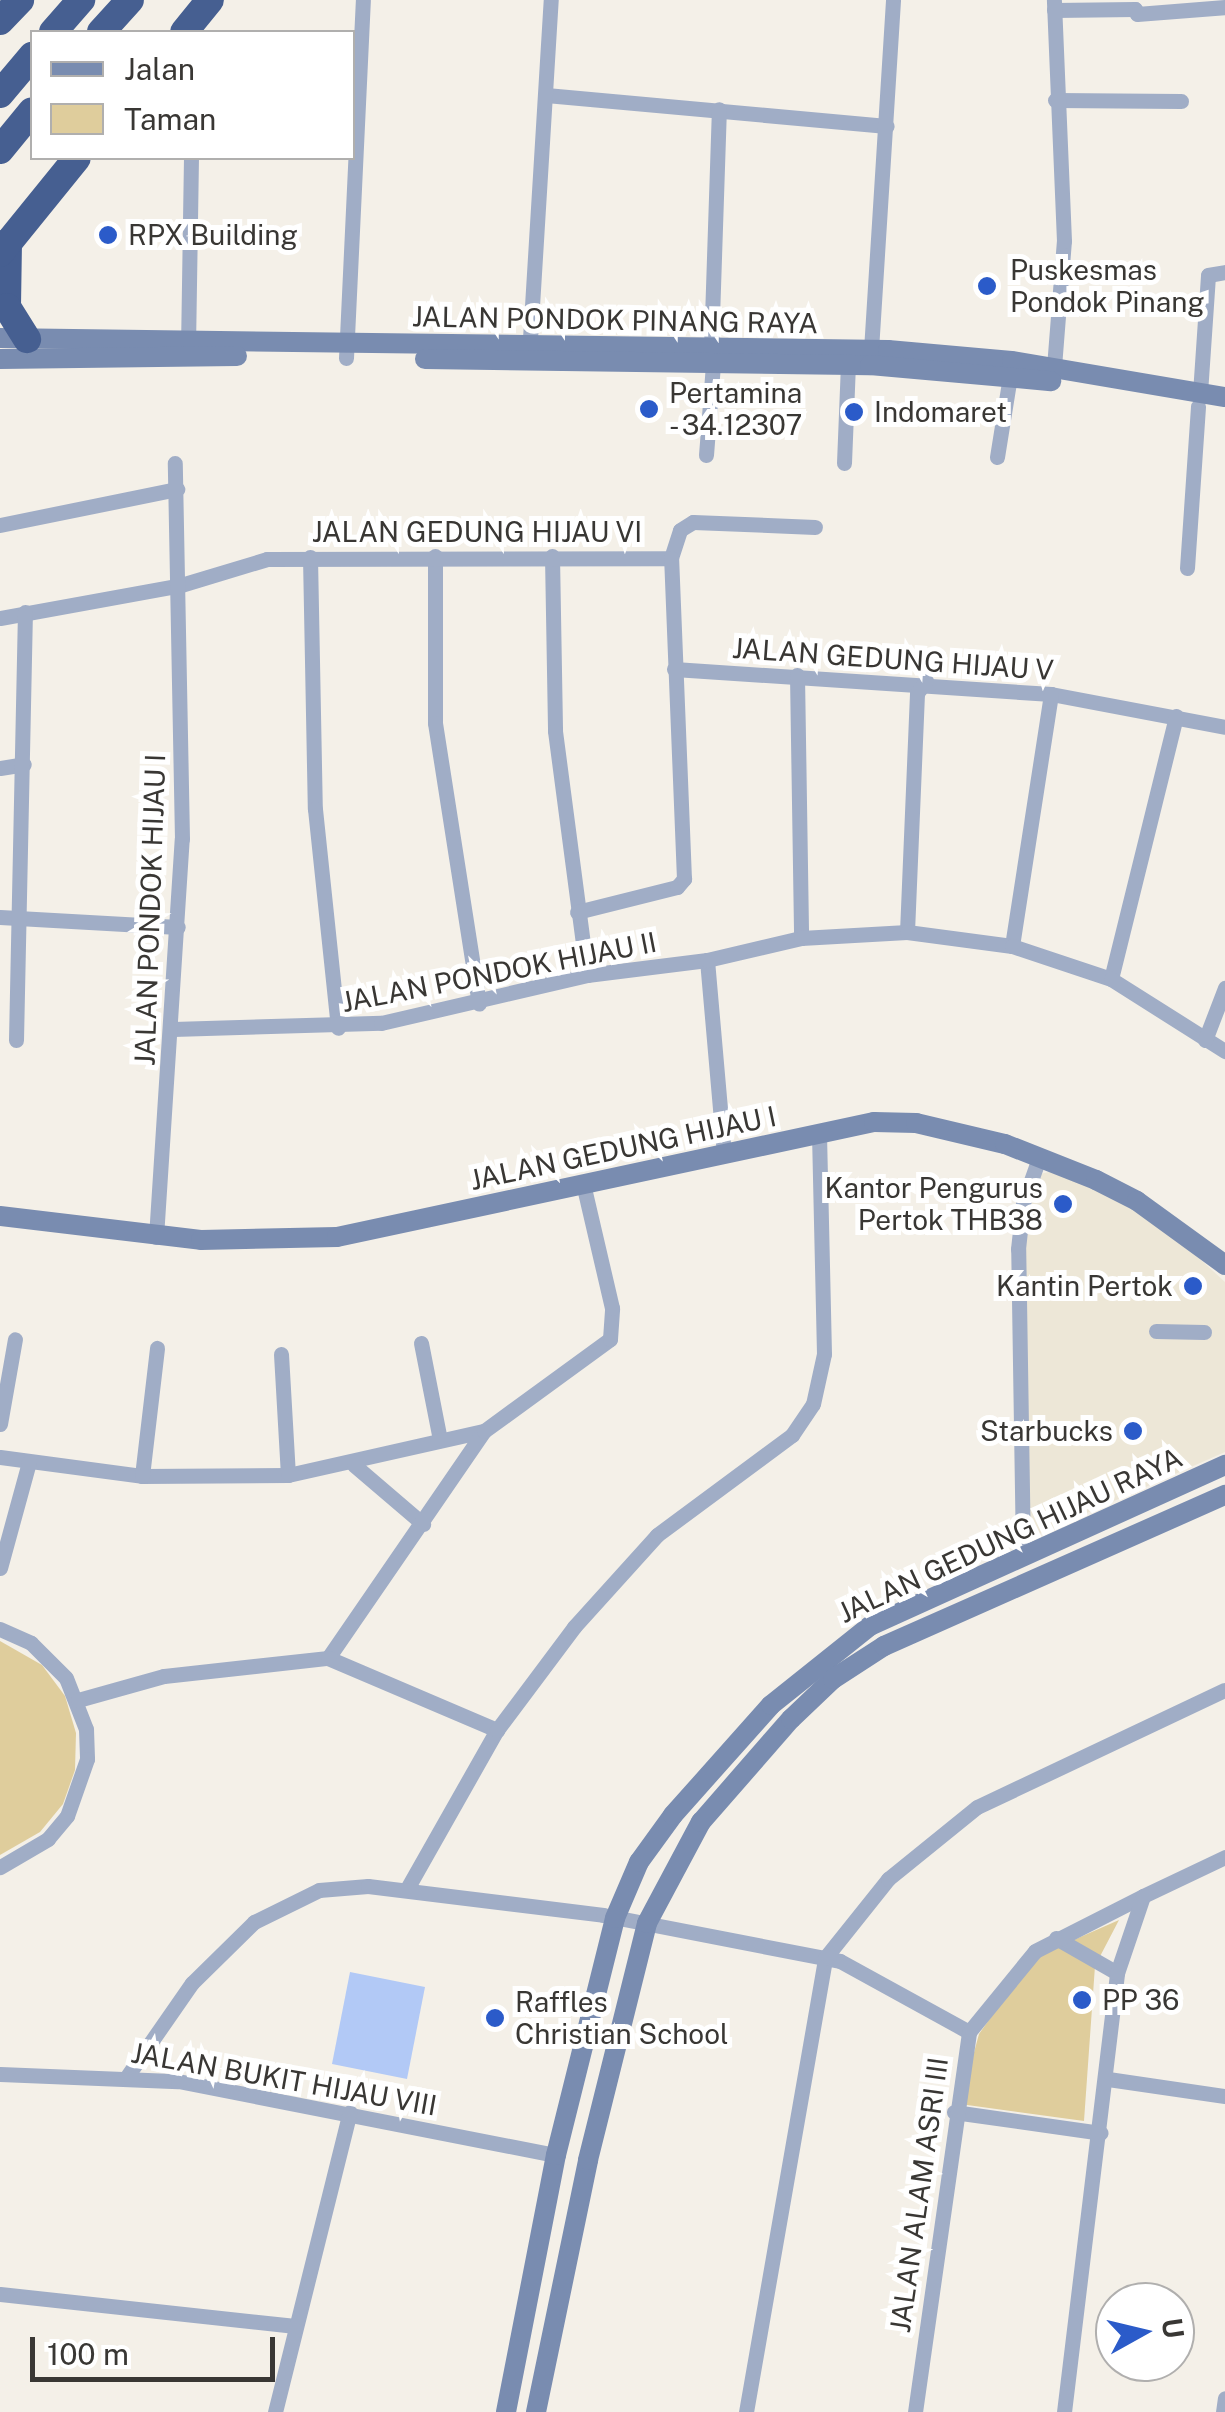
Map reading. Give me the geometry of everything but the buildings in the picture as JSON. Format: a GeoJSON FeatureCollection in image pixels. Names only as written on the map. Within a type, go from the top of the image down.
{"type":"FeatureCollection","features":[{"type":"Feature","properties":{"kind":"highway"},"geometry":{"type":"LineString","coordinates":[[0,21],[20,0]]}},
{"type":"Feature","properties":{"kind":"highway"},"geometry":{"type":"LineString","coordinates":[[55,30],[81,0]]}},
{"type":"Feature","properties":{"kind":"highway"},"geometry":{"type":"LineString","coordinates":[[103,30],[130,0]]}},
{"type":"Feature","properties":{"kind":"highway"},"geometry":{"type":"LineString","coordinates":[[0,94],[30,58]]}},
{"type":"Feature","properties":{"kind":"highway"},"geometry":{"type":"LineString","coordinates":[[0,150],[30,113]]}},
{"type":"Feature","properties":{"kind":"highway"},"geometry":{"type":"LineString","coordinates":[[13,339],[3,244],[75,160]]}},
{"type":"Feature","properties":{"kind":"main road","name":"JALAN PONDOK PINANG RAYA"},"geometry":{"type":"LineString","coordinates":[[13,339],[135,350]]}},
{"type":"Feature","properties":{"kind":"main road","name":"JALAN PONDOK PINANG RAYA"},"geometry":{"type":"LineString","coordinates":[[0,359],[188,349],[871,358],[1053,374],[1199,400],[1225,411]]}},
{"type":"Feature","properties":{"kind":"main road","name":"JALAN PONDOK PINANG RAYA"},"geometry":{"type":"LineString","coordinates":[[712,355],[848,364],[871,358]]}},
{"type":"Feature","properties":{"kind":"main road","name":"JALAN PONDOK PINANG RAYA"},"geometry":{"type":"LineString","coordinates":[[1199,400],[1225,397]]}},
{"type":"Feature","properties":{"kind":"main road","name":"JALAN GEDUNG HIJAU I"},"geometry":{"type":"LineString","coordinates":[[0,1216],[156,1237],[337,1237],[874,1122],[916,1122],[1039,1158],[1137,1201],[1223,1261]]}},
{"type":"Feature","properties":{"kind":"main road","name":"JALAN GEDUNG HIJAU RAYA"},"geometry":{"type":"LineString","coordinates":[[506,2412],[556,2155],[615,1918],[639,1862],[672,1815],[723,1753],[818,1661],[870,1626],[1225,1465]]}},
{"type":"Feature","properties":{"kind":"main road","name":"JALAN GEDUNG HIJAU RAYA"},"geometry":{"type":"LineString","coordinates":[[536,2412],[588,2160],[647,1923],[701,1822],[833,1679],[884,1646],[1225,1496]]}},
{"type":"Feature","properties":{"kind":"street"},"geometry":{"type":"LineString","coordinates":[[347,351],[363,0]]}},
{"type":"Feature","properties":{"kind":"street"},"geometry":{"type":"LineString","coordinates":[[529,353],[551,0]]}},
{"type":"Feature","properties":{"kind":"street"},"geometry":{"type":"LineString","coordinates":[[871,358],[893,0]]}},
{"type":"Feature","properties":{"kind":"street"},"geometry":{"type":"LineString","coordinates":[[1053,374],[1064,241],[1054,5],[1135,9],[1138,14],[1225,6]]}},
{"type":"Feature","properties":{"kind":"street"},"geometry":{"type":"LineString","coordinates":[[546,95],[887,126]]}},
{"type":"Feature","properties":{"kind":"street"},"geometry":{"type":"LineString","coordinates":[[1056,100],[1181,101]]}},
{"type":"Feature","properties":{"kind":"street"},"geometry":{"type":"LineString","coordinates":[[706,455],[719,109]]}},
{"type":"Feature","properties":{"kind":"street"},"geometry":{"type":"LineString","coordinates":[[188,349],[191,160]]}},
{"type":"Feature","properties":{"kind":"street"},"geometry":{"type":"LineString","coordinates":[[1188,568],[1208,275],[1225,272]]}},
{"type":"Feature","properties":{"kind":"street"},"geometry":{"type":"LineString","coordinates":[[844,464],[848,364]]}},
{"type":"Feature","properties":{"kind":"street"},"geometry":{"type":"LineString","coordinates":[[997,457],[1012,368]]}},
{"type":"Feature","properties":{"kind":"street","name":"JALAN PONDOK HIJAU I"},"geometry":{"type":"LineString","coordinates":[[156,1237],[178,927],[181,585],[175,463]]}},
{"type":"Feature","properties":{"kind":"street"},"geometry":{"type":"LineString","coordinates":[[0,525],[178,490]]}},
{"type":"Feature","properties":{"kind":"street","name":"JALAN GEDUNG HIJAU VI"},"geometry":{"type":"LineString","coordinates":[[0,618],[181,585],[243,563],[310,556],[671,558],[680,530],[693,522],[815,527]]}},
{"type":"Feature","properties":{"kind":"street"},"geometry":{"type":"LineString","coordinates":[[310,556],[315,809],[338,1028]]}},
{"type":"Feature","properties":{"kind":"street"},"geometry":{"type":"LineString","coordinates":[[434,556],[435,722],[479,1004]]}},
{"type":"Feature","properties":{"kind":"street"},"geometry":{"type":"LineString","coordinates":[[552,556],[552,679],[577,912],[588,976]]}},
{"type":"Feature","properties":{"kind":"street"},"geometry":{"type":"LineString","coordinates":[[577,912],[677,888],[684,874],[671,558]]}},
{"type":"Feature","properties":{"kind":"street"},"geometry":{"type":"LineString","coordinates":[[16,1040],[23,917],[25,612]]}},
{"type":"Feature","properties":{"kind":"street","name":"JALAN GEDUNG HIJAU V"},"geometry":{"type":"LineString","coordinates":[[674,669],[926,681],[1051,694],[1225,727]]}},
{"type":"Feature","properties":{"kind":"street"},"geometry":{"type":"LineString","coordinates":[[797,675],[801,938]]}},
{"type":"Feature","properties":{"kind":"street"},"geometry":{"type":"LineString","coordinates":[[907,932],[917,693],[926,681]]}},
{"type":"Feature","properties":{"kind":"street"},"geometry":{"type":"LineString","coordinates":[[1012,946],[1051,694]]}},
{"type":"Feature","properties":{"kind":"street"},"geometry":{"type":"LineString","coordinates":[[1111,979],[1176,716]]}},
{"type":"Feature","properties":{"kind":"street"},"geometry":{"type":"LineString","coordinates":[[0,768],[24,764]]}},
{"type":"Feature","properties":{"kind":"street"},"geometry":{"type":"LineString","coordinates":[[0,918],[178,927]]}},
{"type":"Feature","properties":{"kind":"street","name":"JALAN PONDOK HIJAU II"},"geometry":{"type":"LineString","coordinates":[[173,1029],[338,1028],[479,1004],[588,976],[707,960],[801,938],[907,932],[1012,946],[1111,979],[1225,1051]]}},
{"type":"Feature","properties":{"kind":"street"},"geometry":{"type":"LineString","coordinates":[[707,960],[724,1153]]}},
{"type":"Feature","properties":{"kind":"street"},"geometry":{"type":"LineString","coordinates":[[1205,1040],[1225,988]]}},
{"type":"Feature","properties":{"kind":"street"},"geometry":{"type":"LineString","coordinates":[[408,1887],[496,1730],[626,1565],[792,1435],[813,1404],[824,1354],[818,1134]]}},
{"type":"Feature","properties":{"kind":"street"},"geometry":{"type":"LineString","coordinates":[[1023,1554],[1018,1249],[1023,1204],[1039,1158]]}},
{"type":"Feature","properties":{"kind":"street"},"geometry":{"type":"LineString","coordinates":[[328,1658],[484,1431],[610,1339],[612,1308],[583,1183]]}},
{"type":"Feature","properties":{"kind":"street"},"geometry":{"type":"LineString","coordinates":[[1156,1330],[1204,1332]]}},
{"type":"Feature","properties":{"kind":"street"},"geometry":{"type":"LineString","coordinates":[[0,1424],[15,1338]]}},
{"type":"Feature","properties":{"kind":"street"},"geometry":{"type":"LineString","coordinates":[[421,1343],[440,1440]]}},
{"type":"Feature","properties":{"kind":"street"},"geometry":{"type":"LineString","coordinates":[[142,1476],[156,1348]]}},
{"type":"Feature","properties":{"kind":"street"},"geometry":{"type":"LineString","coordinates":[[281,1354],[288,1476]]}},
{"type":"Feature","properties":{"kind":"street"},"geometry":{"type":"LineString","coordinates":[[0,1457],[142,1476],[288,1476],[354,1466],[484,1431]]}},
{"type":"Feature","properties":{"kind":"street"},"geometry":{"type":"LineString","coordinates":[[0,1568],[29,1462]]}},
{"type":"Feature","properties":{"kind":"street"},"geometry":{"type":"LineString","coordinates":[[354,1466],[422,1524]]}},
{"type":"Feature","properties":{"kind":"street"},"geometry":{"type":"LineString","coordinates":[[0,1628],[50,1658],[78,1700],[87,1759],[80,1789],[48,1839],[0,1866]]}},
{"type":"Feature","properties":{"kind":"street"},"geometry":{"type":"LineString","coordinates":[[78,1700],[164,1676],[328,1658],[496,1730]]}},
{"type":"Feature","properties":{"kind":"street"},"geometry":{"type":"LineString","coordinates":[[746,2412],[825,1958],[888,1879],[977,1806],[1225,1690]]}},
{"type":"Feature","properties":{"kind":"street","name":"JALAN ALAM ASRI III"},"geometry":{"type":"LineString","coordinates":[[915,2412],[954,2112],[969,2032],[1010,1976],[1056,1938],[1225,1858]]}},
{"type":"Feature","properties":{"kind":"street"},"geometry":{"type":"LineString","coordinates":[[128,2075],[224,1947],[276,1906],[319,1890],[408,1887],[647,1923],[825,1958],[857,1968],[969,2032]]}},
{"type":"Feature","properties":{"kind":"street"},"geometry":{"type":"LineString","coordinates":[[1064,2412],[1108,2079],[1117,1973],[1144,1896]]}},
{"type":"Feature","properties":{"kind":"street"},"geometry":{"type":"LineString","coordinates":[[1056,1938],[1117,1973]]}},
{"type":"Feature","properties":{"kind":"street","name":"JALAN BUKIT HIJAU VIII"},"geometry":{"type":"LineString","coordinates":[[0,2074],[128,2075],[350,2112],[556,2155]]}},
{"type":"Feature","properties":{"kind":"street"},"geometry":{"type":"LineString","coordinates":[[1108,2079],[1225,2096]]}},
{"type":"Feature","properties":{"kind":"street"},"geometry":{"type":"LineString","coordinates":[[276,2412],[294,2326],[350,2112]]}},
{"type":"Feature","properties":{"kind":"street"},"geometry":{"type":"LineString","coordinates":[[954,2112],[1100,2133]]}},
{"type":"Feature","properties":{"kind":"street"},"geometry":{"type":"LineString","coordinates":[[0,2294],[294,2326]]}},
{"type":"Feature","properties":{"kind":"street"},"geometry":{"type":"LineString","coordinates":[[1223,2412],[1225,2398]]}},
{"type":"Feature","properties":{"kind":"shaded area"},"geometry":{"type":"Polygon","coordinates":[[[1053,1171],[1101,1189],[1176,1237],[1225,1282],[1225,1452],[1030,1538],[1020,1222],[1040,1174],[1053,1171]]]}},
{"type":"Feature","properties":{"kind":"green space"},"geometry":{"type":"Polygon","coordinates":[[[0,1641],[42,1665],[65,1696],[76,1733],[75,1770],[63,1804],[40,1832],[0,1855],[0,1641]]]}},
{"type":"Feature","properties":{"kind":"green space"},"geometry":{"type":"Polygon","coordinates":[[[1119,1920],[1095,1966],[1084,2121],[960,2104],[979,2034],[1011,1989],[1044,1953],[1119,1920]]]}},
{"type":"Feature","properties":{"kind":"water"},"geometry":{"type":"Polygon","coordinates":[[[350,1972],[425,1987],[407,2079],[332,2064],[350,1972]]]}},
{"type":"Feature","properties":{"kind":"place","name":"RPX Building"},"geometry":{"type":"Point","coordinates":[108,235]}},
{"type":"Feature","properties":{"kind":"place","name":"Puskesmas Pondok Pinang"},"geometry":{"type":"Point","coordinates":[987,286]}},
{"type":"Feature","properties":{"kind":"place","name":"Pertamina - 34.12307"},"geometry":{"type":"Point","coordinates":[649,409]}},
{"type":"Feature","properties":{"kind":"place","name":"Indomaret"},"geometry":{"type":"Point","coordinates":[854,412]}},
{"type":"Feature","properties":{"kind":"place","name":"Kantor Pengurus Pertok THB38"},"geometry":{"type":"Point","coordinates":[1063,1204]}},
{"type":"Feature","properties":{"kind":"place","name":"Kantin Pertok"},"geometry":{"type":"Point","coordinates":[1193,1286]}},
{"type":"Feature","properties":{"kind":"place","name":"Starbucks"},"geometry":{"type":"Point","coordinates":[1133,1431]}},
{"type":"Feature","properties":{"kind":"place","name":"PP 36"},"geometry":{"type":"Point","coordinates":[1082,2000]}},
{"type":"Feature","properties":{"kind":"place","name":"Raffles Christian School"},"geometry":{"type":"Point","coordinates":[495,2018]}}]}
